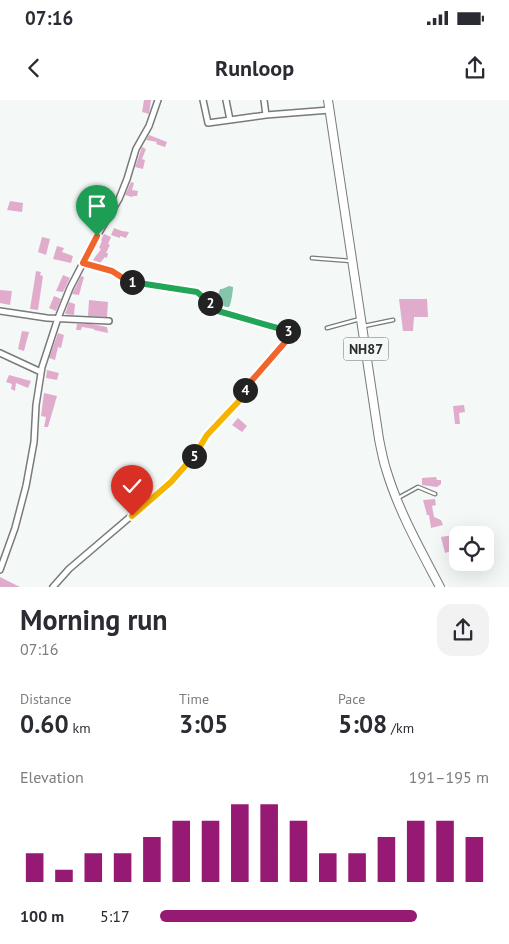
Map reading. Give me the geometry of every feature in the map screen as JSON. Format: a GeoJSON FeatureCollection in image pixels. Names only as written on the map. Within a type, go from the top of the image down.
{"type":"FeatureCollection","features":[{"type":"Feature","properties":{"kind":"highway","name":"NH87"},"geometry":{"type":"LineString","coordinates":[[328,100],[385,468],[396,499],[440,586]]}},
{"type":"Feature","properties":{"kind":"street"},"geometry":{"type":"LineString","coordinates":[[0,570],[15,528],[26,486],[34,442],[36,404],[41,372],[58,318],[70,288],[119,199],[136,149],[149,126],[158,100]]}},
{"type":"Feature","properties":{"kind":"street"},"geometry":{"type":"LineString","coordinates":[[203,100],[208,123],[266,115],[330,110]]}},
{"type":"Feature","properties":{"kind":"street"},"geometry":{"type":"LineString","coordinates":[[226,100],[230,120]]}},
{"type":"Feature","properties":{"kind":"street"},"geometry":{"type":"LineString","coordinates":[[264,100],[266,115]]}},
{"type":"Feature","properties":{"kind":"street"},"geometry":{"type":"LineString","coordinates":[[53,586],[171,482],[192,459],[207,435],[239,401],[247,386],[294,332],[218,311],[197,292],[129,282],[112,271],[83,263]]}},
{"type":"Feature","properties":{"kind":"street"},"geometry":{"type":"LineString","coordinates":[[0,311],[47,318],[109,321]]}},
{"type":"Feature","properties":{"kind":"street"},"geometry":{"type":"LineString","coordinates":[[0,353],[41,372]]}},
{"type":"Feature","properties":{"kind":"lane"},"geometry":{"type":"LineString","coordinates":[[312,258],[353,261]]}},
{"type":"Feature","properties":{"kind":"lane"},"geometry":{"type":"LineString","coordinates":[[327,328],[362,322],[393,320]]}},
{"type":"Feature","properties":{"kind":"lane"},"geometry":{"type":"LineString","coordinates":[[396,499],[418,487],[435,494]]}},
{"type":"Feature","properties":{"kind":"shaded area"},"geometry":{"type":"Polygon","coordinates":[[[229,286],[233,287],[233,292],[230,306],[225,307],[217,298],[220,289],[229,286]]]}},
{"type":"Feature","properties":{"kind":"building"},"geometry":{"type":"Polygon","coordinates":[[[144,100],[151,100],[149,114],[142,112],[144,100]]]}},
{"type":"Feature","properties":{"kind":"building"},"geometry":{"type":"Polygon","coordinates":[[[149,135],[167,142],[165,147],[156,144],[157,142],[146,140],[149,135]]]}},
{"type":"Feature","properties":{"kind":"building"},"geometry":{"type":"Polygon","coordinates":[[[142,147],[146,149],[142,159],[145,160],[143,169],[135,167],[142,147]]]}},
{"type":"Feature","properties":{"kind":"building"},"geometry":{"type":"Polygon","coordinates":[[[131,182],[134,183],[132,190],[138,191],[137,196],[125,195],[131,182]]]}},
{"type":"Feature","properties":{"kind":"building"},"geometry":{"type":"Polygon","coordinates":[[[10,201],[23,203],[22,212],[7,210],[10,201]]]}},
{"type":"Feature","properties":{"kind":"building"},"geometry":{"type":"Polygon","coordinates":[[[114,228],[129,232],[126,238],[111,235],[114,228]]]}},
{"type":"Feature","properties":{"kind":"building"},"geometry":{"type":"Polygon","coordinates":[[[104,234],[111,237],[108,244],[110,245],[106,253],[108,253],[107,258],[105,257],[100,263],[93,260],[101,249],[99,248],[104,234]]]}},
{"type":"Feature","properties":{"kind":"building"},"geometry":{"type":"Polygon","coordinates":[[[42,237],[50,239],[46,255],[38,252],[42,237]]]}},
{"type":"Feature","properties":{"kind":"building"},"geometry":{"type":"Polygon","coordinates":[[[57,246],[64,248],[62,252],[73,256],[71,263],[53,259],[57,246]]]}},
{"type":"Feature","properties":{"kind":"building"},"geometry":{"type":"Polygon","coordinates":[[[36,271],[41,272],[40,275],[43,276],[38,310],[30,309],[36,271]]]}},
{"type":"Feature","properties":{"kind":"building"},"geometry":{"type":"Polygon","coordinates":[[[63,275],[70,278],[63,292],[56,291],[63,275]]]}},
{"type":"Feature","properties":{"kind":"building"},"geometry":{"type":"Polygon","coordinates":[[[81,276],[84,277],[79,295],[72,294],[81,276]]]}},
{"type":"Feature","properties":{"kind":"building"},"geometry":{"type":"Polygon","coordinates":[[[0,290],[12,291],[10,305],[0,303],[0,290]]]}},
{"type":"Feature","properties":{"kind":"building"},"geometry":{"type":"Polygon","coordinates":[[[54,296],[61,299],[56,311],[49,308],[54,296]]]}},
{"type":"Feature","properties":{"kind":"building"},"geometry":{"type":"Polygon","coordinates":[[[399,299],[427,299],[428,317],[414,317],[413,331],[403,331],[399,299]]]}},
{"type":"Feature","properties":{"kind":"building"},"geometry":{"type":"Polygon","coordinates":[[[89,300],[108,302],[107,317],[88,316],[89,300]]]}},
{"type":"Feature","properties":{"kind":"building"},"geometry":{"type":"Polygon","coordinates":[[[69,302],[75,304],[74,315],[65,314],[69,302]]]}},
{"type":"Feature","properties":{"kind":"building"},"geometry":{"type":"Polygon","coordinates":[[[77,324],[107,327],[108,333],[82,327],[81,330],[76,330],[77,324]]]}},
{"type":"Feature","properties":{"kind":"building"},"geometry":{"type":"Polygon","coordinates":[[[22,331],[29,332],[24,351],[18,349],[22,331]]]}},
{"type":"Feature","properties":{"kind":"building"},"geometry":{"type":"Polygon","coordinates":[[[58,333],[64,335],[61,348],[58,347],[55,360],[49,358],[58,333]]]}},
{"type":"Feature","properties":{"kind":"building"},"geometry":{"type":"Polygon","coordinates":[[[47,370],[59,373],[57,380],[46,378],[47,370]]]}},
{"type":"Feature","properties":{"kind":"building"},"geometry":{"type":"Polygon","coordinates":[[[9,375],[31,381],[28,388],[16,383],[15,391],[11,389],[12,384],[6,382],[9,375]]]}},
{"type":"Feature","properties":{"kind":"building"},"geometry":{"type":"Polygon","coordinates":[[[44,393],[57,396],[48,427],[44,427],[46,417],[41,416],[44,393]]]}},
{"type":"Feature","properties":{"kind":"building"},"geometry":{"type":"Polygon","coordinates":[[[464,405],[465,412],[459,413],[460,424],[455,424],[453,406],[464,405]]]}},
{"type":"Feature","properties":{"kind":"building"},"geometry":{"type":"Polygon","coordinates":[[[238,418],[247,426],[242,432],[232,425],[238,418]]]}},
{"type":"Feature","properties":{"kind":"building"},"geometry":{"type":"Polygon","coordinates":[[[436,477],[437,480],[441,480],[441,484],[437,487],[422,485],[422,478],[436,477]]]}},
{"type":"Feature","properties":{"kind":"building"},"geometry":{"type":"Polygon","coordinates":[[[435,499],[436,505],[432,506],[434,517],[441,520],[443,525],[431,528],[429,515],[427,515],[423,500],[435,499]]]}},
{"type":"Feature","properties":{"kind":"building"},"geometry":{"type":"Polygon","coordinates":[[[449,536],[449,552],[445,553],[441,537],[449,536]]]}},
{"type":"Feature","properties":{"kind":"building"},"geometry":{"type":"Polygon","coordinates":[[[0,577],[20,587],[0,587],[0,577]]]}},
{"type":"Feature","properties":{"kind":"route"},"geometry":{"type":"LineString","coordinates":[[97,236],[83,263],[112,271],[129,282],[197,292],[218,311],[294,332],[247,386],[239,401],[207,435],[192,459],[171,482],[132,516]]}}]}
